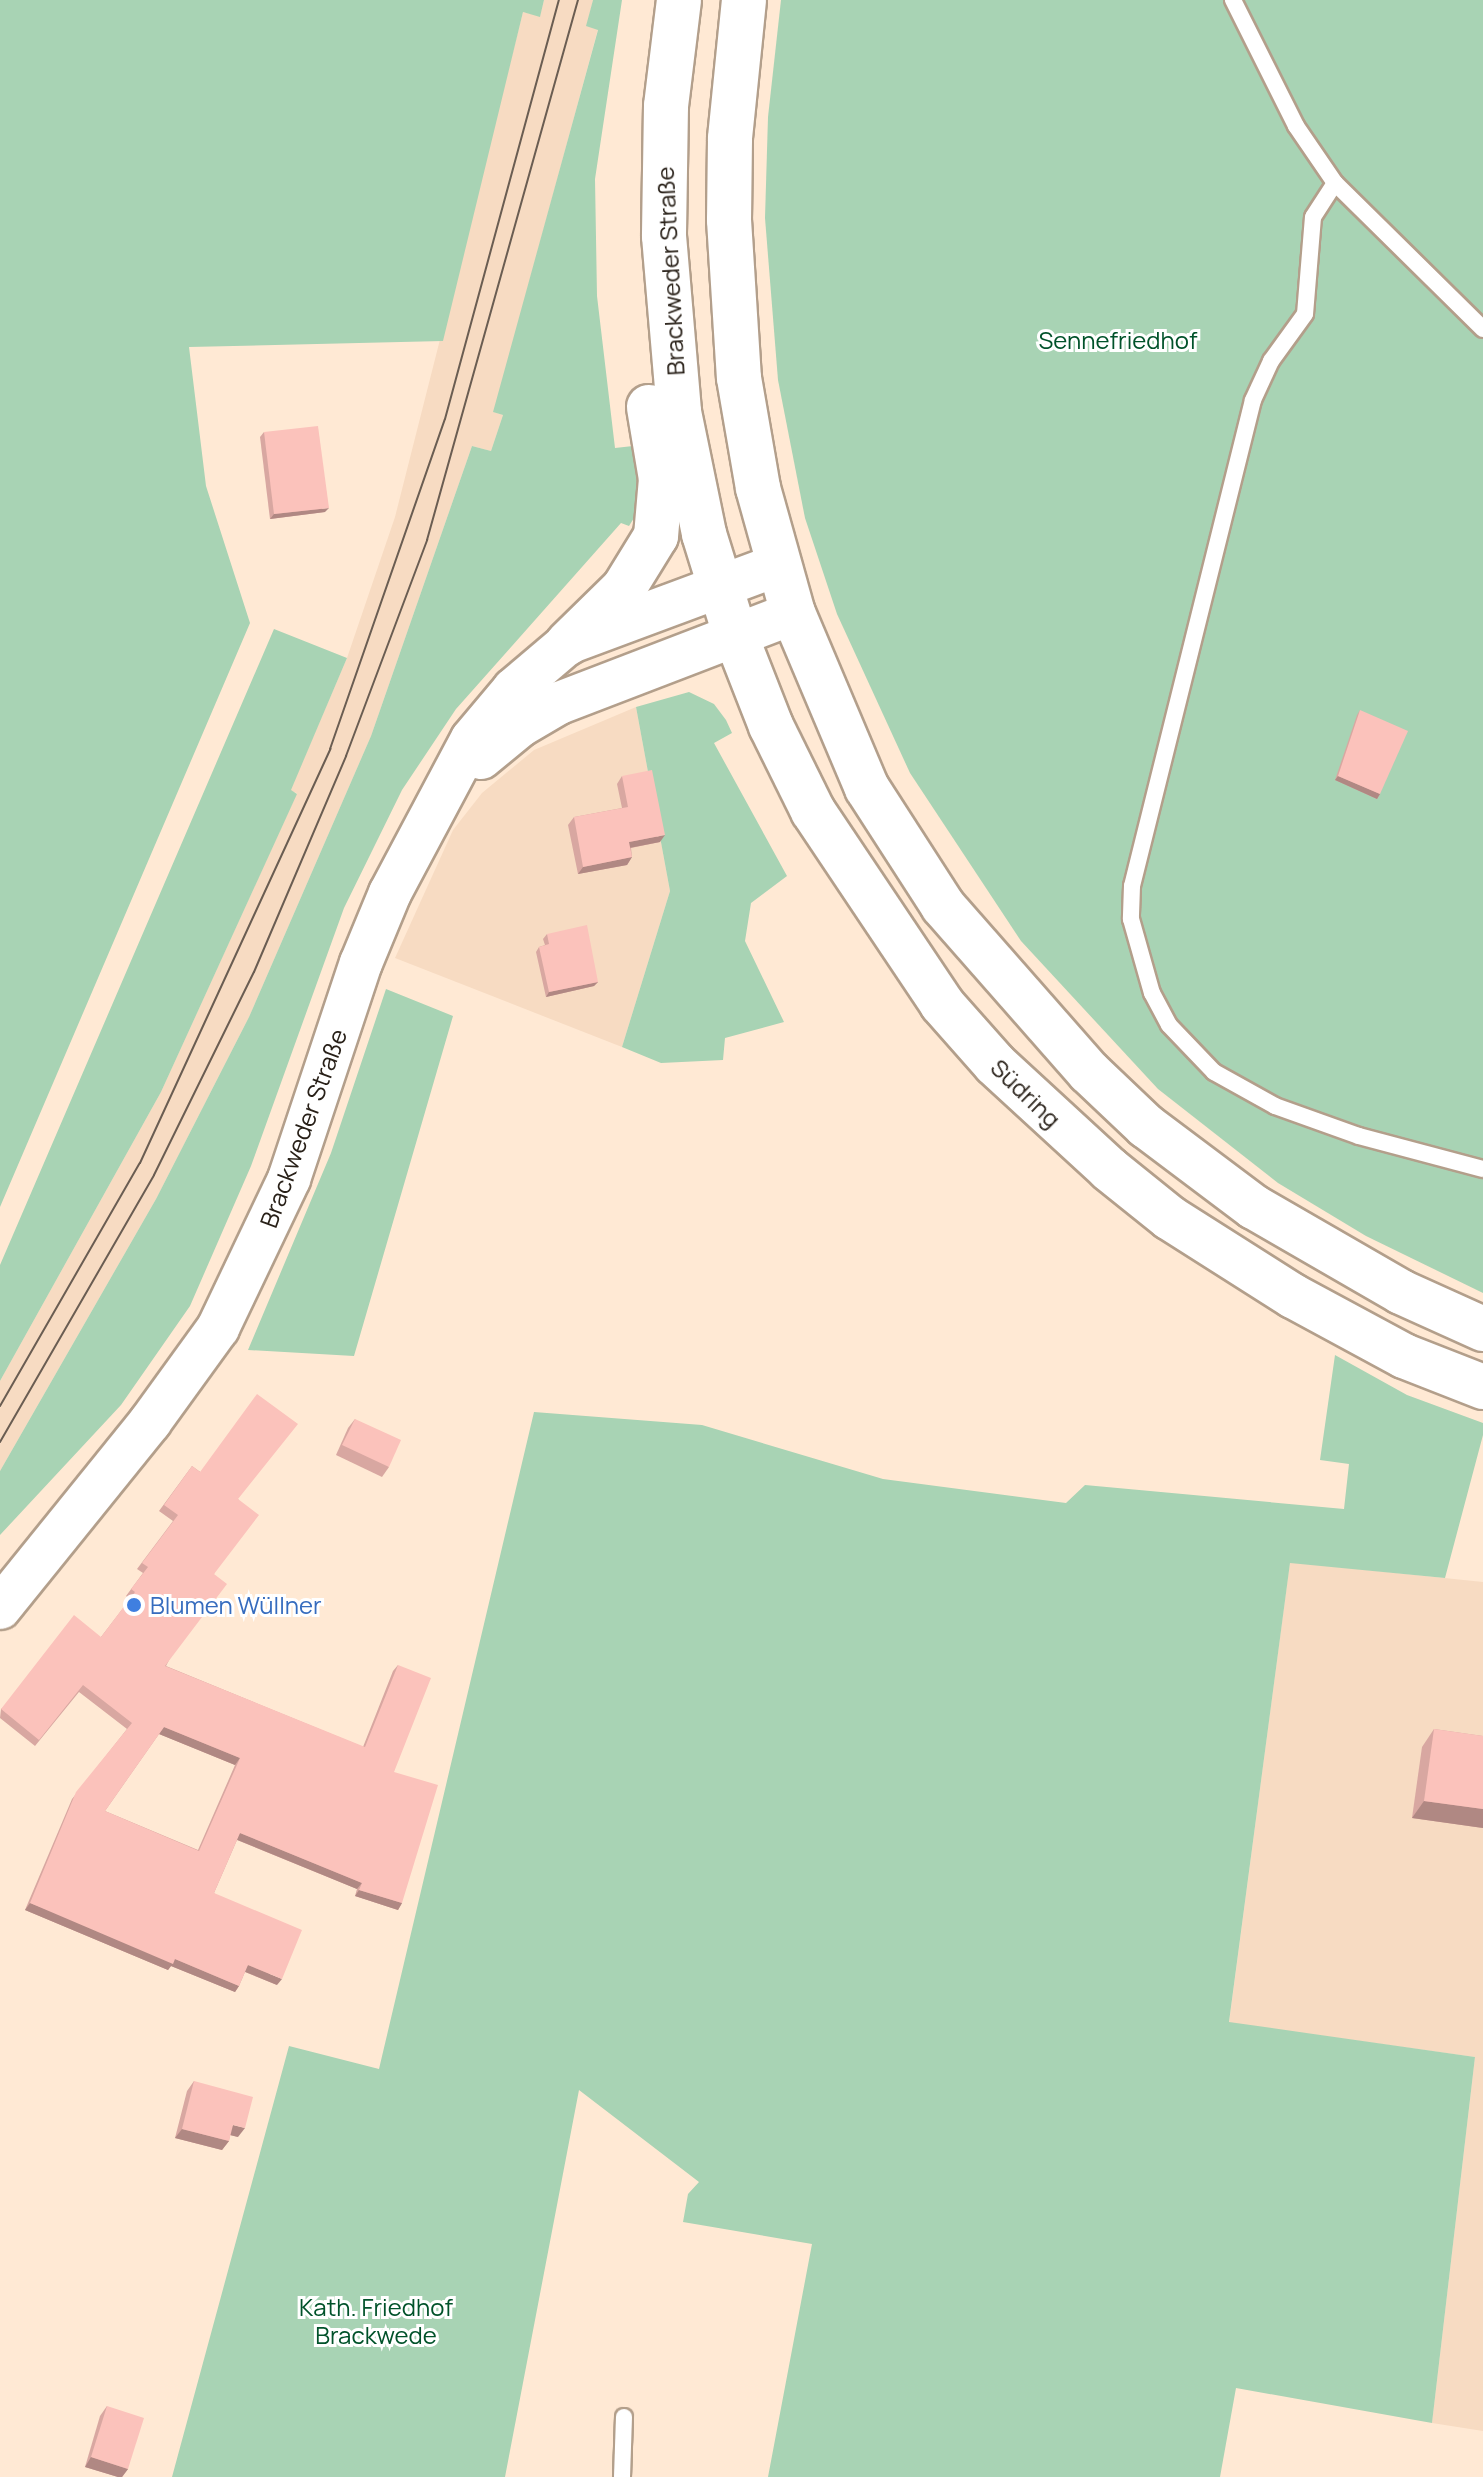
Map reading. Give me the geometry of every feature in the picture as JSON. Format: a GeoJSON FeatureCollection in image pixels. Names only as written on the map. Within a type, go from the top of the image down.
{"type":"FeatureCollection","features":[{"type":"Feature","properties":{"kind":"main road","name":"Brackweder Straße"},"geometry":{"type":"LineString","coordinates":[[679,0],[666,106],[669,338],[694,488],[719,587],[735,634]]}},
{"type":"Feature","properties":{"kind":"main road"},"geometry":{"type":"LineString","coordinates":[[744,0],[730,139],[732,304],[753,463],[793,613],[836,727],[902,848],[943,906],[1089,1072],[1146,1126],[1254,1207],[1401,1292],[1483,1329]]}},
{"type":"Feature","properties":{"kind":"main road"},"geometry":{"type":"LineString","coordinates":[[568,643],[624,588],[656,536],[661,479],[642,349],[633,229],[666,106]]}},
{"type":"Feature","properties":{"kind":"main road","name":"Südring"},"geometry":{"type":"LineString","coordinates":[[735,634],[771,726],[813,811],[899,946],[995,1064],[1049,1118],[1170,1218],[1293,1296],[1390,1348],[1483,1387]]}},
{"type":"Feature","properties":{"kind":"street","name":"Brackweder Straße"},"geometry":{"type":"LineString","coordinates":[[0,1608],[150,1422],[218,1328],[289,1179],[361,963],[426,820],[472,739],[514,689],[568,643],[778,565]]}},
{"type":"Feature","properties":{"kind":"street","name":"Brackweder Straße"},"geometry":{"type":"LineString","coordinates":[[426,820],[487,752],[520,726],[559,703],[793,613]]}},
{"type":"Feature","properties":{"kind":"lane"},"geometry":{"type":"LineString","coordinates":[[1233,0],[1296,126],[1335,183],[1483,329]]}},
{"type":"Feature","properties":{"kind":"lane"},"geometry":{"type":"LineString","coordinates":[[1335,183],[1313,217],[1305,314],[1271,361],[1253,400],[1132,886],[1131,919],[1164,1014],[1190,1051],[1214,1072],[1275,1106],[1359,1136],[1483,1169]]}},
{"type":"Feature","properties":{"kind":"lane"},"geometry":{"type":"LineString","coordinates":[[622,2477],[624,2417]]}},
{"type":"Feature","properties":{"kind":"shaded area"},"geometry":{"type":"Polygon","coordinates":[[[544,0],[593,0],[587,25],[598,29],[494,412],[503,415],[491,451],[472,446],[371,736],[249,1017],[156,1199],[0,1471],[0,1381],[161,1092],[297,793],[290,791],[347,658],[395,517],[523,12],[540,16],[544,0]]]}},
{"type":"Feature","properties":{"kind":"shaded area"},"geometry":{"type":"Polygon","coordinates":[[[636,707],[670,891],[622,1047],[395,958],[453,830],[482,793],[534,750],[636,707]]]}},
{"type":"Feature","properties":{"kind":"shaded area"},"geometry":{"type":"Polygon","coordinates":[[[1290,1562],[1483,1582],[1483,2431],[1432,2423],[1475,2057],[1229,2023],[1290,1562]]]}},
{"type":"Feature","properties":{"kind":"green space"},"geometry":{"type":"Polygon","coordinates":[[[0,0],[544,0],[540,17],[523,12],[443,341],[189,347],[206,486],[250,623],[0,1207],[0,0]]]}},
{"type":"Feature","properties":{"kind":"green space"},"geometry":{"type":"Polygon","coordinates":[[[593,0],[622,0],[595,179],[597,296],[615,448],[633,446],[639,488],[634,518],[629,526],[621,523],[456,709],[402,790],[344,908],[251,1166],[190,1306],[121,1405],[0,1535],[0,1471],[156,1199],[249,1017],[371,736],[472,446],[491,451],[503,415],[493,412],[598,30],[586,26],[593,0]]]}},
{"type":"Feature","properties":{"kind":"green space","name":"Sennefriedhof"},"geometry":{"type":"Polygon","coordinates":[[[781,0],[1483,0],[1483,1293],[1366,1236],[1278,1183],[1158,1089],[1021,941],[910,773],[837,614],[805,518],[778,380],[765,218],[768,117],[781,0]]]}},
{"type":"Feature","properties":{"kind":"green space"},"geometry":{"type":"Polygon","coordinates":[[[274,629],[347,658],[291,790],[297,794],[161,1092],[0,1381],[0,1265],[274,629]]]}},
{"type":"Feature","properties":{"kind":"green space"},"geometry":{"type":"Polygon","coordinates":[[[689,692],[714,704],[726,720],[732,733],[714,743],[787,876],[751,903],[745,941],[784,1022],[725,1038],[723,1060],[661,1063],[622,1047],[670,891],[636,707],[689,692]]]}},
{"type":"Feature","properties":{"kind":"green space"},"geometry":{"type":"Polygon","coordinates":[[[386,989],[453,1016],[354,1356],[248,1350],[331,1153],[386,989]]]}},
{"type":"Feature","properties":{"kind":"green space","name":"Kath. Friedhof Brackwede"},"geometry":{"type":"Polygon","coordinates":[[[1335,1355],[1407,1395],[1483,1423],[1483,1435],[1445,1578],[1290,1563],[1229,2022],[1475,2057],[1432,2423],[1236,2388],[1220,2477],[768,2477],[812,2244],[683,2222],[688,2194],[699,2182],[579,2090],[505,2477],[172,2477],[289,2046],[379,2069],[534,1412],[702,1425],[883,1479],[1066,1503],[1085,1485],[1344,1509],[1349,1464],[1320,1460],[1335,1355]]]}},
{"type":"Feature","properties":{"kind":"building"},"geometry":{"type":"Polygon","coordinates":[[[318,426],[329,508],[274,514],[264,432],[318,426]]]}},
{"type":"Feature","properties":{"kind":"building"},"geometry":{"type":"Polygon","coordinates":[[[1360,710],[1408,731],[1380,794],[1338,776],[1360,710]]]}},
{"type":"Feature","properties":{"kind":"building"},"geometry":{"type":"Polygon","coordinates":[[[652,770],[665,835],[629,842],[632,857],[583,867],[574,817],[628,807],[622,776],[652,770]]]}},
{"type":"Feature","properties":{"kind":"building"},"geometry":{"type":"Polygon","coordinates":[[[587,925],[598,982],[549,992],[539,947],[549,944],[547,934],[587,925]]]}},
{"type":"Feature","properties":{"kind":"building"},"geometry":{"type":"Polygon","coordinates":[[[257,1394],[298,1424],[238,1499],[259,1515],[214,1574],[227,1584],[165,1666],[365,1747],[398,1665],[431,1678],[394,1772],[438,1785],[402,1903],[359,1890],[362,1883],[240,1833],[214,1893],[302,1930],[282,1979],[248,1965],[239,1986],[175,1959],[173,1964],[30,1903],[76,1792],[132,1723],[83,1685],[39,1740],[1,1709],[74,1615],[101,1637],[135,1592],[131,1589],[148,1567],[142,1563],[178,1515],[164,1505],[192,1466],[200,1472],[257,1394]],[[164,1727],[105,1811],[199,1851],[240,1758],[164,1727]]]}},
{"type":"Feature","properties":{"kind":"building"},"geometry":{"type":"Polygon","coordinates":[[[355,1419],[401,1440],[389,1467],[342,1445],[355,1419]]]}},
{"type":"Feature","properties":{"kind":"building"},"geometry":{"type":"Polygon","coordinates":[[[1434,1729],[1483,1736],[1483,1809],[1424,1801],[1434,1729]]]}},
{"type":"Feature","properties":{"kind":"building"},"geometry":{"type":"Polygon","coordinates":[[[194,2081],[253,2097],[245,2128],[233,2125],[229,2141],[182,2129],[194,2081]]]}},
{"type":"Feature","properties":{"kind":"building"},"geometry":{"type":"Polygon","coordinates":[[[107,2406],[144,2418],[128,2469],[91,2457],[107,2406]]]}},
{"type":"Feature","properties":{"kind":"tram line"},"geometry":{"type":"LineString","coordinates":[[0,1406],[140,1163],[330,749],[445,419],[559,0]]}},
{"type":"Feature","properties":{"kind":"tram line"},"geometry":{"type":"LineString","coordinates":[[0,1442],[154,1175],[254,972],[346,756],[427,540],[578,0]]}},
{"type":"Feature","properties":{"kind":"place","name":"Blumen Wüllner"},"geometry":{"type":"Point","coordinates":[134,1605]}}]}
